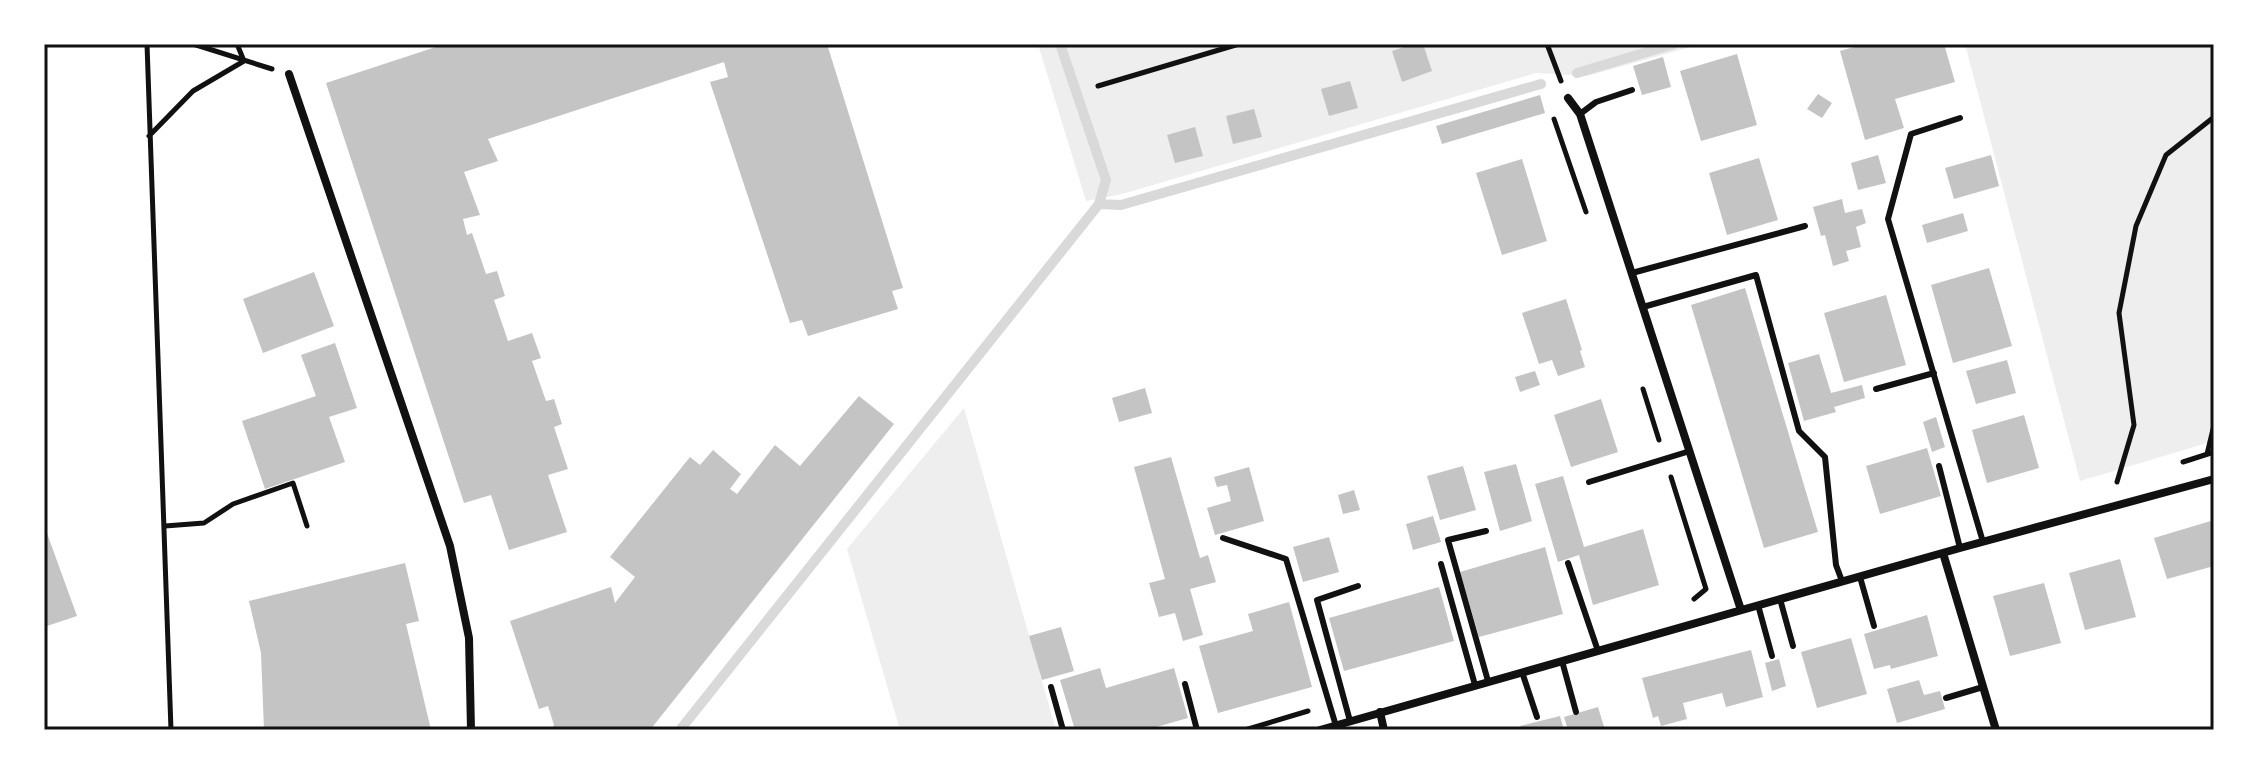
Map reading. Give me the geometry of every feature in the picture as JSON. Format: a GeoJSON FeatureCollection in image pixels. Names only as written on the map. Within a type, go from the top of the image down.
{"type":"FeatureCollection","features":[{"type":"Feature","properties":{"kind":"street"},"geometry":{"type":"LineString","coordinates":[[289,74],[450,546],[469,638],[471,730]]}},
{"type":"Feature","properties":{"kind":"street"},"geometry":{"type":"LineString","coordinates":[[1568,98],[1580,114],[1741,610]]}},
{"type":"Feature","properties":{"kind":"street"},"geometry":{"type":"LineString","coordinates":[[1320,730],[2214,479]]}},
{"type":"Feature","properties":{"kind":"street"},"geometry":{"type":"LineString","coordinates":[[1943,553],[1996,730]]}},
{"type":"Feature","properties":{"kind":"street"},"geometry":{"type":"LineString","coordinates":[[1380,712],[1384,730]]}},
{"type":"Feature","properties":{"kind":"lane"},"geometry":{"type":"LineString","coordinates":[[1580,114],[1596,102],[1632,90]]}},
{"type":"Feature","properties":{"kind":"lane"},"geometry":{"type":"LineString","coordinates":[[1960,118],[1911,134],[1888,219],[1983,542]]}},
{"type":"Feature","properties":{"kind":"lane"},"geometry":{"type":"LineString","coordinates":[[1632,273],[1805,226]]}},
{"type":"Feature","properties":{"kind":"lane"},"geometry":{"type":"LineString","coordinates":[[1643,307],[1756,275],[1799,431],[1825,457],[1836,565],[1842,581]]}},
{"type":"Feature","properties":{"kind":"lane"},"geometry":{"type":"LineString","coordinates":[[1876,389],[1934,373]]}},
{"type":"Feature","properties":{"kind":"lane"},"geometry":{"type":"LineString","coordinates":[[1589,482],[1690,451]]}},
{"type":"Feature","properties":{"kind":"lane"},"geometry":{"type":"LineString","coordinates":[[1939,466],[1960,548]]}},
{"type":"Feature","properties":{"kind":"lane"},"geometry":{"type":"LineString","coordinates":[[1486,531],[1448,540],[1488,681]]}},
{"type":"Feature","properties":{"kind":"lane"},"geometry":{"type":"LineString","coordinates":[[1223,538],[1286,559],[1336,726]]}},
{"type":"Feature","properties":{"kind":"lane"},"geometry":{"type":"LineString","coordinates":[[1568,563],[1598,651]]}},
{"type":"Feature","properties":{"kind":"lane"},"geometry":{"type":"LineString","coordinates":[[1441,564],[1475,685]]}},
{"type":"Feature","properties":{"kind":"lane"},"geometry":{"type":"LineString","coordinates":[[1860,577],[1874,626]]}},
{"type":"Feature","properties":{"kind":"lane"},"geometry":{"type":"LineString","coordinates":[[1350,721],[1317,600],[1358,586]]}},
{"type":"Feature","properties":{"kind":"lane"},"geometry":{"type":"LineString","coordinates":[[1780,599],[1793,646]]}},
{"type":"Feature","properties":{"kind":"lane"},"geometry":{"type":"LineString","coordinates":[[1758,605],[1772,656]]}},
{"type":"Feature","properties":{"kind":"lane"},"geometry":{"type":"LineString","coordinates":[[1562,661],[1576,712]]}},
{"type":"Feature","properties":{"kind":"lane"},"geometry":{"type":"LineString","coordinates":[[1522,672],[1537,717]]}},
{"type":"Feature","properties":{"kind":"lane"},"geometry":{"type":"LineString","coordinates":[[1185,684],[1197,730]]}},
{"type":"Feature","properties":{"kind":"lane"},"geometry":{"type":"LineString","coordinates":[[1051,687],[1063,730]]}},
{"type":"Feature","properties":{"kind":"lane"},"geometry":{"type":"LineString","coordinates":[[1946,698],[1983,687]]}},
{"type":"Feature","properties":{"kind":"path"},"geometry":{"type":"LineString","coordinates":[[147,44],[171,730]]}},
{"type":"Feature","properties":{"kind":"path"},"geometry":{"type":"LineString","coordinates":[[193,44],[244,61]]}},
{"type":"Feature","properties":{"kind":"path"},"geometry":{"type":"LineString","coordinates":[[237,44],[244,61]]}},
{"type":"Feature","properties":{"kind":"path"},"geometry":{"type":"LineString","coordinates":[[1098,86],[1239,44]]}},
{"type":"Feature","properties":{"kind":"path"},"geometry":{"type":"LineString","coordinates":[[1547,44],[1568,98],[1549,104],[1590,225]]}},
{"type":"Feature","properties":{"kind":"path"},"geometry":{"type":"LineString","coordinates":[[149,136],[193,91],[244,61]]}},
{"type":"Feature","properties":{"kind":"path"},"geometry":{"type":"LineString","coordinates":[[2117,482],[2134,425],[2119,313],[2136,226],[2166,155],[2214,117]]}},
{"type":"Feature","properties":{"kind":"path"},"geometry":{"type":"LineString","coordinates":[[1643,387],[1706,589],[1685,606]]}},
{"type":"Feature","properties":{"kind":"path"},"geometry":{"type":"LineString","coordinates":[[2207,454],[2214,425]]}},
{"type":"Feature","properties":{"kind":"path"},"geometry":{"type":"LineString","coordinates":[[165,526],[204,523],[233,504],[293,483],[307,526]]}},
{"type":"Feature","properties":{"kind":"path"},"geometry":{"type":"LineString","coordinates":[[1245,730],[1330,705]]}},
{"type":"Feature","properties":{"kind":"shaded area"},"geometry":{"type":"Polygon","coordinates":[[[1038,44],[1701,44],[1587,76],[1536,73],[1122,194],[1086,201],[1038,44]]]}},
{"type":"Feature","properties":{"kind":"shaded area"},"geometry":{"type":"Polygon","coordinates":[[[1965,44],[2214,44],[2214,441],[2080,481],[1965,44]]]}},
{"type":"Feature","properties":{"kind":"shaded area"},"geometry":{"type":"Polygon","coordinates":[[[964,408],[1056,730],[900,730],[847,549],[964,408]]]}},
{"type":"Feature","properties":{"kind":"building"},"geometry":{"type":"Polygon","coordinates":[[[445,44],[827,44],[903,288],[892,291],[898,309],[808,336],[802,320],[790,323],[710,82],[728,77],[724,62],[488,139],[498,161],[464,172],[480,215],[463,219],[467,235],[472,233],[486,274],[497,271],[505,296],[494,300],[508,341],[532,333],[541,358],[532,361],[546,401],[554,399],[562,424],[554,427],[568,469],[548,475],[567,532],[509,550],[491,495],[464,503],[326,83],[445,44]]]}},
{"type":"Feature","properties":{"kind":"building"},"geometry":{"type":"Polygon","coordinates":[[[1423,44],[1432,71],[1402,82],[1392,51],[1423,44]]]}},
{"type":"Feature","properties":{"kind":"building"},"geometry":{"type":"Polygon","coordinates":[[[1865,44],[1944,44],[1955,82],[1895,99],[1904,128],[1865,140],[1840,51],[1865,44]]]}},
{"type":"Feature","properties":{"kind":"building"},"geometry":{"type":"Polygon","coordinates":[[[1737,54],[1757,125],[1701,141],[1680,71],[1737,54]]]}},
{"type":"Feature","properties":{"kind":"building"},"geometry":{"type":"Polygon","coordinates":[[[1663,57],[1671,87],[1642,95],[1633,66],[1663,57]]]}},
{"type":"Feature","properties":{"kind":"building"},"geometry":{"type":"Polygon","coordinates":[[[1350,81],[1358,108],[1329,116],[1321,89],[1350,81]]]}},
{"type":"Feature","properties":{"kind":"building"},"geometry":{"type":"Polygon","coordinates":[[[1818,94],[1832,103],[1822,118],[1807,109],[1818,94]]]}},
{"type":"Feature","properties":{"kind":"building"},"geometry":{"type":"Polygon","coordinates":[[[1540,95],[1545,113],[1442,144],[1436,126],[1540,95]]]}},
{"type":"Feature","properties":{"kind":"building"},"geometry":{"type":"Polygon","coordinates":[[[1254,109],[1262,137],[1233,144],[1226,116],[1254,109]]]}},
{"type":"Feature","properties":{"kind":"building"},"geometry":{"type":"Polygon","coordinates":[[[1195,127],[1203,156],[1175,163],[1167,135],[1195,127]]]}},
{"type":"Feature","properties":{"kind":"building"},"geometry":{"type":"Polygon","coordinates":[[[1878,155],[1886,183],[1858,190],[1851,163],[1878,155]]]}},
{"type":"Feature","properties":{"kind":"building"},"geometry":{"type":"Polygon","coordinates":[[[1991,155],[1999,186],[1954,199],[1945,168],[1991,155]]]}},
{"type":"Feature","properties":{"kind":"building"},"geometry":{"type":"Polygon","coordinates":[[[1759,158],[1778,220],[1727,235],[1709,173],[1759,158]]]}},
{"type":"Feature","properties":{"kind":"building"},"geometry":{"type":"Polygon","coordinates":[[[1522,159],[1547,241],[1502,255],[1476,173],[1522,159]]]}},
{"type":"Feature","properties":{"kind":"building"},"geometry":{"type":"Polygon","coordinates":[[[1842,199],[1845,213],[1862,209],[1866,223],[1856,227],[1861,247],[1846,251],[1849,261],[1833,266],[1813,207],[1842,199]]]}},
{"type":"Feature","properties":{"kind":"building"},"geometry":{"type":"Polygon","coordinates":[[[1963,213],[1968,231],[1927,243],[1922,225],[1963,213]]]}},
{"type":"Feature","properties":{"kind":"building"},"geometry":{"type":"Polygon","coordinates":[[[1989,268],[2012,346],[1953,363],[1931,285],[1989,268]]]}},
{"type":"Feature","properties":{"kind":"building"},"geometry":{"type":"Polygon","coordinates":[[[314,272],[334,326],[263,353],[243,299],[314,272]]]}},
{"type":"Feature","properties":{"kind":"building"},"geometry":{"type":"Polygon","coordinates":[[[1745,288],[1818,532],[1764,548],[1691,305],[1745,288]]]}},
{"type":"Feature","properties":{"kind":"building"},"geometry":{"type":"Polygon","coordinates":[[[1886,295],[1906,365],[1844,382],[1824,313],[1886,295]]]}},
{"type":"Feature","properties":{"kind":"building"},"geometry":{"type":"Polygon","coordinates":[[[1566,299],[1585,367],[1558,376],[1552,360],[1539,364],[1522,313],[1566,299]]]}},
{"type":"Feature","properties":{"kind":"building"},"geometry":{"type":"Polygon","coordinates":[[[335,343],[357,408],[329,417],[345,462],[265,489],[242,421],[316,396],[301,355],[335,343]]]}},
{"type":"Feature","properties":{"kind":"building"},"geometry":{"type":"Polygon","coordinates":[[[1819,354],[1831,393],[1862,385],[1865,398],[1834,407],[1836,412],[1804,421],[1788,363],[1819,354]]]}},
{"type":"Feature","properties":{"kind":"building"},"geometry":{"type":"Polygon","coordinates":[[[2007,360],[2016,393],[1976,404],[1966,371],[2007,360]]]}},
{"type":"Feature","properties":{"kind":"building"},"geometry":{"type":"Polygon","coordinates":[[[1535,371],[1540,385],[1520,392],[1515,377],[1535,371]]]}},
{"type":"Feature","properties":{"kind":"building"},"geometry":{"type":"Polygon","coordinates":[[[1145,388],[1152,413],[1119,422],[1112,398],[1145,388]]]}},
{"type":"Feature","properties":{"kind":"building"},"geometry":{"type":"Polygon","coordinates":[[[859,396],[894,424],[650,730],[551,730],[554,725],[548,706],[539,709],[510,621],[611,587],[615,603],[635,577],[610,557],[690,457],[700,465],[713,450],[741,474],[730,489],[737,494],[775,445],[800,466],[859,396]]]}},
{"type":"Feature","properties":{"kind":"building"},"geometry":{"type":"Polygon","coordinates":[[[1601,399],[1618,452],[1571,467],[1554,415],[1601,399]]]}},
{"type":"Feature","properties":{"kind":"building"},"geometry":{"type":"Polygon","coordinates":[[[2024,415],[2039,468],[1987,483],[1972,430],[2024,415]]]}},
{"type":"Feature","properties":{"kind":"building"},"geometry":{"type":"Polygon","coordinates":[[[1936,417],[1945,447],[1932,452],[1923,422],[1936,417]]]}},
{"type":"Feature","properties":{"kind":"building"},"geometry":{"type":"Polygon","coordinates":[[[1927,448],[1941,496],[1880,514],[1866,466],[1927,448]]]}},
{"type":"Feature","properties":{"kind":"building"},"geometry":{"type":"Polygon","coordinates":[[[1171,457],[1200,558],[1208,555],[1216,582],[1190,589],[1203,635],[1183,641],[1175,613],[1159,617],[1149,583],[1165,579],[1134,467],[1171,457]]]}},
{"type":"Feature","properties":{"kind":"building"},"geometry":{"type":"Polygon","coordinates":[[[1516,464],[1532,521],[1500,531],[1484,472],[1516,464]]]}},
{"type":"Feature","properties":{"kind":"building"},"geometry":{"type":"Polygon","coordinates":[[[1463,466],[1476,510],[1440,520],[1427,476],[1463,466]]]}},
{"type":"Feature","properties":{"kind":"building"},"geometry":{"type":"Polygon","coordinates":[[[1249,467],[1264,521],[1215,535],[1207,508],[1231,501],[1227,485],[1217,487],[1214,477],[1249,467]]]}},
{"type":"Feature","properties":{"kind":"building"},"geometry":{"type":"Polygon","coordinates":[[[1563,476],[1584,547],[1643,529],[1659,585],[1593,605],[1579,555],[1558,562],[1535,484],[1563,476]]]}},
{"type":"Feature","properties":{"kind":"building"},"geometry":{"type":"Polygon","coordinates":[[[1354,490],[1360,510],[1343,514],[1338,495],[1354,490]]]}},
{"type":"Feature","properties":{"kind":"building"},"geometry":{"type":"Polygon","coordinates":[[[1433,516],[1441,542],[1413,550],[1406,524],[1433,516]]]}},
{"type":"Feature","properties":{"kind":"building"},"geometry":{"type":"Polygon","coordinates":[[[2214,520],[2214,566],[2167,579],[2154,538],[2214,520]]]}},
{"type":"Feature","properties":{"kind":"building"},"geometry":{"type":"Polygon","coordinates":[[[44,525],[77,616],[44,627],[44,525]]]}},
{"type":"Feature","properties":{"kind":"building"},"geometry":{"type":"Polygon","coordinates":[[[1329,537],[1339,572],[1303,582],[1293,547],[1329,537]]]}},
{"type":"Feature","properties":{"kind":"building"},"geometry":{"type":"Polygon","coordinates":[[[1545,547],[1563,614],[1479,637],[1460,572],[1545,547]]]}},
{"type":"Feature","properties":{"kind":"building"},"geometry":{"type":"Polygon","coordinates":[[[2120,559],[2136,617],[2085,630],[2069,573],[2120,559]]]}},
{"type":"Feature","properties":{"kind":"building"},"geometry":{"type":"Polygon","coordinates":[[[405,563],[419,621],[406,624],[431,730],[264,730],[261,653],[249,601],[405,563]]]}},
{"type":"Feature","properties":{"kind":"building"},"geometry":{"type":"Polygon","coordinates":[[[2044,583],[2061,643],[2010,656],[1993,596],[2044,583]]]}},
{"type":"Feature","properties":{"kind":"building"},"geometry":{"type":"Polygon","coordinates":[[[1439,587],[1454,641],[1344,671],[1329,618],[1439,587]]]}},
{"type":"Feature","properties":{"kind":"building"},"geometry":{"type":"Polygon","coordinates":[[[1289,602],[1312,687],[1218,713],[1199,646],[1253,631],[1248,614],[1289,602]]]}},
{"type":"Feature","properties":{"kind":"building"},"geometry":{"type":"Polygon","coordinates":[[[1927,615],[1938,656],[1891,669],[1890,665],[1874,669],[1864,634],[1927,615]]]}},
{"type":"Feature","properties":{"kind":"building"},"geometry":{"type":"Polygon","coordinates":[[[1061,627],[1074,671],[1042,680],[1029,636],[1061,627]]]}},
{"type":"Feature","properties":{"kind":"building"},"geometry":{"type":"Polygon","coordinates":[[[1851,638],[1867,694],[1817,708],[1801,652],[1851,638]]]}},
{"type":"Feature","properties":{"kind":"building"},"geometry":{"type":"Polygon","coordinates":[[[1751,650],[1763,697],[1726,707],[1722,693],[1683,703],[1687,719],[1661,726],[1658,716],[1653,718],[1642,678],[1751,650]]]}},
{"type":"Feature","properties":{"kind":"building"},"geometry":{"type":"Polygon","coordinates":[[[1779,659],[1786,686],[1772,691],[1765,663],[1779,659]]]}},
{"type":"Feature","properties":{"kind":"building"},"geometry":{"type":"Polygon","coordinates":[[[1100,668],[1106,688],[1174,668],[1188,718],[1146,730],[1075,730],[1060,680],[1100,668]]]}},
{"type":"Feature","properties":{"kind":"building"},"geometry":{"type":"Polygon","coordinates":[[[1919,680],[1924,695],[1940,691],[1945,709],[1897,723],[1887,689],[1919,680]]]}},
{"type":"Feature","properties":{"kind":"building"},"geometry":{"type":"Polygon","coordinates":[[[1598,707],[1605,730],[1568,730],[1564,717],[1598,707]]]}},
{"type":"Feature","properties":{"kind":"building"},"geometry":{"type":"Polygon","coordinates":[[[1560,716],[1564,730],[1521,730],[1520,726],[1560,716]]]}},
{"type":"Feature","properties":{"kind":"waterway"},"geometry":{"type":"LineString","coordinates":[[680,730],[1099,204],[1106,180],[1060,44]]}},
{"type":"Feature","properties":{"kind":"waterway"},"geometry":{"type":"LineString","coordinates":[[1577,73],[1674,44]]}},
{"type":"Feature","properties":{"kind":"waterway"},"geometry":{"type":"LineString","coordinates":[[1099,204],[1121,205],[1541,84]]}}]}
